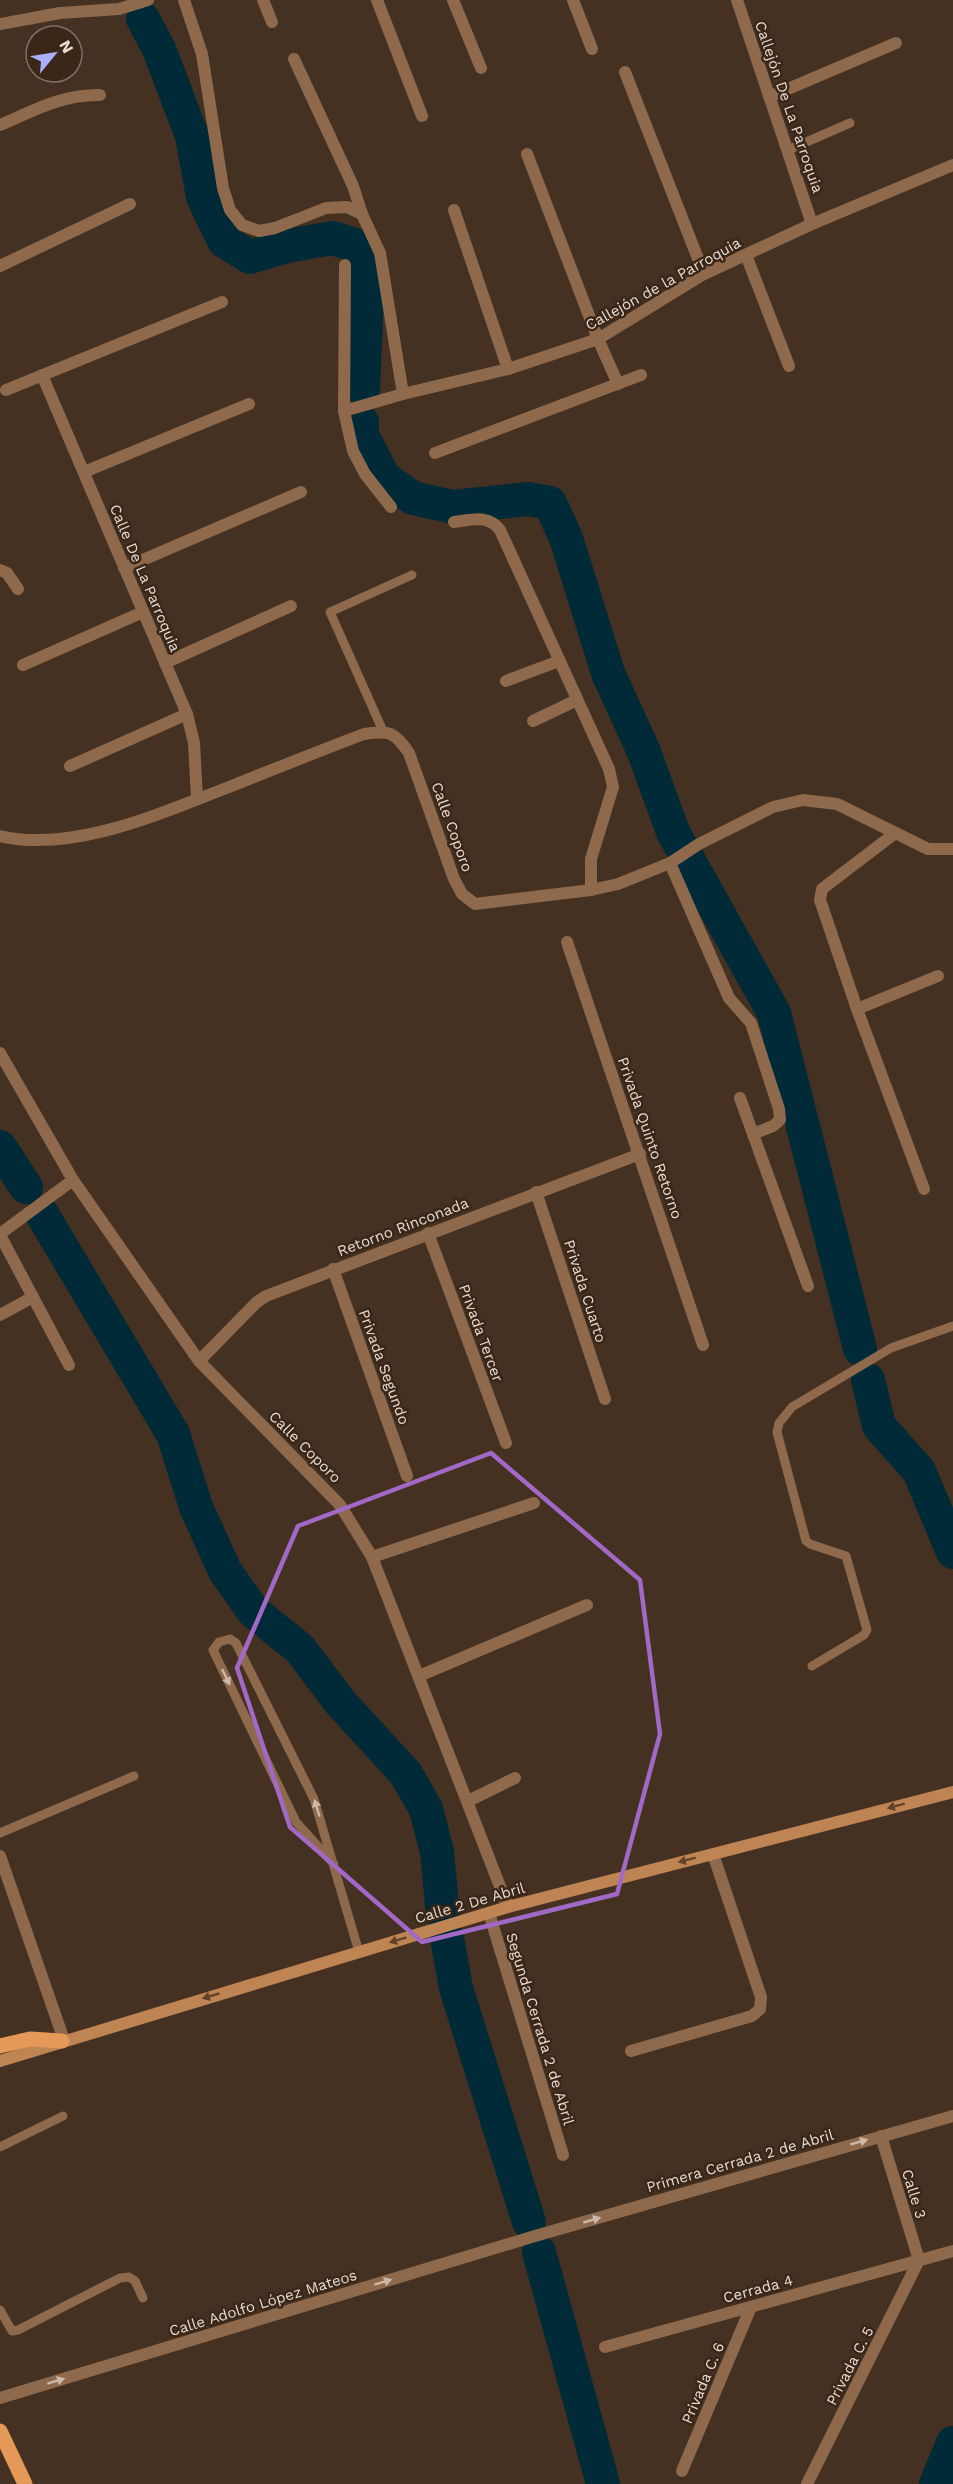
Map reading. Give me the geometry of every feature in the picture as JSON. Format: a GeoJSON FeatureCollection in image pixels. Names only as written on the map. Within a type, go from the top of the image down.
{"type":"FeatureCollection","features":[{"type":"Feature","properties":{"kind":"main road","name":"Calle 2 De Abril"},"geometry":{"type":"LineString","coordinates":[[0,2061],[63,2040],[508,1907],[953,1792]]}},
{"type":"Feature","properties":{"kind":"main road"},"geometry":{"type":"LineString","coordinates":[[0,2046],[30,2039],[63,2040]]}},
{"type":"Feature","properties":{"kind":"main road"},"geometry":{"type":"LineString","coordinates":[[0,2431],[25,2484]]}},
{"type":"Feature","properties":{"kind":"street"},"geometry":{"type":"LineString","coordinates":[[0,24],[60,13],[119,9],[148,0]]}},
{"type":"Feature","properties":{"kind":"street"},"geometry":{"type":"LineString","coordinates":[[184,0],[202,54],[223,188],[230,210],[242,225],[259,231],[275,228],[327,208],[347,207],[362,214]]}},
{"type":"Feature","properties":{"kind":"street"},"geometry":{"type":"LineString","coordinates":[[263,0],[272,22]]}},
{"type":"Feature","properties":{"kind":"street"},"geometry":{"type":"LineString","coordinates":[[377,0],[422,116]]}},
{"type":"Feature","properties":{"kind":"street"},"geometry":{"type":"LineString","coordinates":[[453,0],[481,68]]}},
{"type":"Feature","properties":{"kind":"street"},"geometry":{"type":"LineString","coordinates":[[573,0],[591,49]]}},
{"type":"Feature","properties":{"kind":"street","name":"Callejón De La Parroquia"},"geometry":{"type":"LineString","coordinates":[[737,0],[812,224]]}},
{"type":"Feature","properties":{"kind":"street"},"geometry":{"type":"LineString","coordinates":[[769,97],[896,43]]}},
{"type":"Feature","properties":{"kind":"street"},"geometry":{"type":"LineString","coordinates":[[294,59],[353,186],[362,214],[372,231],[380,253],[403,394]]}},
{"type":"Feature","properties":{"kind":"street"},"geometry":{"type":"LineString","coordinates":[[625,72],[704,274]]}},
{"type":"Feature","properties":{"kind":"street"},"geometry":{"type":"LineString","coordinates":[[0,125],[59,99],[80,94],[100,95]]}},
{"type":"Feature","properties":{"kind":"street"},"geometry":{"type":"LineString","coordinates":[[527,154],[598,339],[618,384]]}},
{"type":"Feature","properties":{"kind":"street","name":"Callejón de la Parroquia"},"geometry":{"type":"LineString","coordinates":[[344,411],[403,394],[508,369],[598,339],[704,274],[812,224],[953,165]]}},
{"type":"Feature","properties":{"kind":"street"},"geometry":{"type":"LineString","coordinates":[[0,266],[130,204]]}},
{"type":"Feature","properties":{"kind":"street"},"geometry":{"type":"LineString","coordinates":[[454,210],[508,369]]}},
{"type":"Feature","properties":{"kind":"street"},"geometry":{"type":"LineString","coordinates":[[746,255],[789,366]]}},
{"type":"Feature","properties":{"kind":"street"},"geometry":{"type":"LineString","coordinates":[[345,265],[344,411],[353,451],[365,474],[391,507]]}},
{"type":"Feature","properties":{"kind":"street"},"geometry":{"type":"LineString","coordinates":[[6,390],[222,302]]}},
{"type":"Feature","properties":{"kind":"street","name":"Calle De La Parroquia"},"geometry":{"type":"LineString","coordinates":[[42,375],[187,714],[194,743],[197,799]]}},
{"type":"Feature","properties":{"kind":"street"},"geometry":{"type":"LineString","coordinates":[[435,453],[641,375]]}},
{"type":"Feature","properties":{"kind":"street"},"geometry":{"type":"LineString","coordinates":[[84,472],[249,404]]}},
{"type":"Feature","properties":{"kind":"street"},"geometry":{"type":"LineString","coordinates":[[124,568],[301,492]]}},
{"type":"Feature","properties":{"kind":"street"},"geometry":{"type":"LineString","coordinates":[[454,522],[479,519],[495,523],[609,769],[613,787],[591,859],[591,890]]}},
{"type":"Feature","properties":{"kind":"street"},"geometry":{"type":"LineString","coordinates":[[0,570],[7,573],[18,589]]}},
{"type":"Feature","properties":{"kind":"street"},"geometry":{"type":"LineString","coordinates":[[165,663],[291,606]]}},
{"type":"Feature","properties":{"kind":"street"},"geometry":{"type":"LineString","coordinates":[[23,665],[143,612]]}},
{"type":"Feature","properties":{"kind":"street"},"geometry":{"type":"LineString","coordinates":[[506,681],[559,661]]}},
{"type":"Feature","properties":{"kind":"street"},"geometry":{"type":"LineString","coordinates":[[533,721],[577,700]]}},
{"type":"Feature","properties":{"kind":"street"},"geometry":{"type":"LineString","coordinates":[[70,766],[187,714]]}},
{"type":"Feature","properties":{"kind":"street"},"geometry":{"type":"LineString","coordinates":[[0,836],[48,840],[93,833],[163,813],[364,734],[383,731]]}},
{"type":"Feature","properties":{"kind":"street","name":"Calle Coporo"},"geometry":{"type":"LineString","coordinates":[[383,731],[398,737],[409,753],[462,894],[475,904],[591,890],[618,884],[670,863],[699,844],[773,807],[803,800],[837,804],[928,849],[953,849]]}},
{"type":"Feature","properties":{"kind":"street"},"geometry":{"type":"LineString","coordinates":[[894,834],[822,889],[820,900],[857,1009],[924,1189]]}},
{"type":"Feature","properties":{"kind":"street"},"geometry":{"type":"LineString","coordinates":[[670,863],[729,998],[751,1023],[780,1109],[780,1120],[773,1126],[753,1134]]}},
{"type":"Feature","properties":{"kind":"street","name":"Privada Quinto Retorno"},"geometry":{"type":"LineString","coordinates":[[567,942],[703,1345]]}},
{"type":"Feature","properties":{"kind":"street"},"geometry":{"type":"LineString","coordinates":[[857,1009],[938,976]]}},
{"type":"Feature","properties":{"kind":"street","name":"Calle Coporo"},"geometry":{"type":"LineString","coordinates":[[0,1053],[73,1180],[199,1361],[340,1504],[372,1557],[508,1907]]}},
{"type":"Feature","properties":{"kind":"street"},"geometry":{"type":"LineString","coordinates":[[740,1098],[808,1286]]}},
{"type":"Feature","properties":{"kind":"street","name":"Retorno Rinconada"},"geometry":{"type":"LineString","coordinates":[[199,1361],[257,1302],[266,1296],[640,1154]]}},
{"type":"Feature","properties":{"kind":"street"},"geometry":{"type":"LineString","coordinates":[[69,1365],[0,1234],[73,1180]]}},
{"type":"Feature","properties":{"kind":"street","name":"Privada Cuarto"},"geometry":{"type":"LineString","coordinates":[[536,1192],[605,1399]]}},
{"type":"Feature","properties":{"kind":"street","name":"Privada Tercer"},"geometry":{"type":"LineString","coordinates":[[428,1233],[506,1443]]}},
{"type":"Feature","properties":{"kind":"street","name":"Privada Segundo"},"geometry":{"type":"LineString","coordinates":[[333,1269],[407,1476]]}},
{"type":"Feature","properties":{"kind":"street"},"geometry":{"type":"LineString","coordinates":[[0,1315],[33,1297]]}},
{"type":"Feature","properties":{"kind":"street"},"geometry":{"type":"LineString","coordinates":[[372,1557],[534,1503]]}},
{"type":"Feature","properties":{"kind":"street"},"geometry":{"type":"LineString","coordinates":[[419,1676],[587,1605]]}},
{"type":"Feature","properties":{"kind":"street"},"geometry":{"type":"LineString","coordinates":[[468,1801],[515,1778]]}},
{"type":"Feature","properties":{"kind":"street"},"geometry":{"type":"LineString","coordinates":[[631,2051],[752,2016],[760,2009],[761,1997],[713,1854]]}},
{"type":"Feature","properties":{"kind":"street"},"geometry":{"type":"LineString","coordinates":[[0,1856],[63,2040]]}},
{"type":"Feature","properties":{"kind":"street","name":"Segunda Cerrada 2 de Abril"},"geometry":{"type":"LineString","coordinates":[[489,1913],[563,2155]]}},
{"type":"Feature","properties":{"kind":"street","name":"Primera Cerrada 2 de Abril"},"geometry":{"type":"LineString","coordinates":[[536,2236],[953,2116]]}},
{"type":"Feature","properties":{"kind":"street","name":"Calle 3"},"geometry":{"type":"LineString","coordinates":[[881,2136],[919,2260]]}},
{"type":"Feature","properties":{"kind":"street","name":"Calle Adolfo López Mateos"},"geometry":{"type":"LineString","coordinates":[[0,2398],[536,2236]]}},
{"type":"Feature","properties":{"kind":"street","name":"Cerrada 4"},"geometry":{"type":"LineString","coordinates":[[605,2347],[953,2251]]}},
{"type":"Feature","properties":{"kind":"street","name":"Privada C. 5"},"geometry":{"type":"LineString","coordinates":[[807,2484],[919,2260]]}},
{"type":"Feature","properties":{"kind":"street","name":"Privada C. 6"},"geometry":{"type":"LineString","coordinates":[[682,2471],[751,2307]]}},
{"type":"Feature","properties":{"kind":"lane"},"geometry":{"type":"LineString","coordinates":[[788,150],[850,123]]}},
{"type":"Feature","properties":{"kind":"lane"},"geometry":{"type":"LineString","coordinates":[[383,731],[330,612],[412,575]]}},
{"type":"Feature","properties":{"kind":"lane"},"geometry":{"type":"LineString","coordinates":[[812,1666],[864,1635],[867,1630],[846,1556],[810,1545],[806,1541],[777,1432],[779,1423],[792,1407],[891,1348],[953,1326]]}},
{"type":"Feature","properties":{"kind":"lane"},"geometry":{"type":"LineString","coordinates":[[334,1864],[296,1822],[213,1650],[219,1642],[230,1640],[236,1643],[314,1799],[334,1864],[359,1952]]}},
{"type":"Feature","properties":{"kind":"lane"},"geometry":{"type":"LineString","coordinates":[[0,1833],[134,1776]]}},
{"type":"Feature","properties":{"kind":"lane"},"geometry":{"type":"LineString","coordinates":[[0,2147],[63,2116]]}},
{"type":"Feature","properties":{"kind":"lane"},"geometry":{"type":"LineString","coordinates":[[0,2310],[12,2331],[18,2330],[120,2278],[129,2277],[135,2281],[143,2298]]}},
{"type":"Feature","properties":{"kind":"highlighted area"},"geometry":{"type":"Polygon","coordinates":[[[491,1453],[640,1580],[660,1734],[617,1894],[422,1942],[290,1827],[237,1668],[298,1526],[491,1453]]]}},
{"type":"Feature","properties":{"kind":"waterway"},"geometry":{"type":"LineString","coordinates":[[143,19],[159,49],[192,136],[203,197],[224,241],[250,257],[287,246],[333,238],[357,246],[367,296],[363,389]]}},
{"type":"Feature","properties":{"kind":"waterway"},"geometry":{"type":"LineString","coordinates":[[362,422],[362,435],[384,478],[413,498],[453,507],[528,499],[550,503],[566,538],[608,673],[644,752],[673,832],[774,1013],[860,1349]]}},
{"type":"Feature","properties":{"kind":"waterway"},"geometry":{"type":"LineString","coordinates":[[0,1147],[26,1187]]}},
{"type":"Feature","properties":{"kind":"waterway"},"geometry":{"type":"LineString","coordinates":[[42,1214],[173,1434],[196,1507],[225,1571],[253,1611],[300,1649],[340,1702],[406,1774],[426,1809],[437,1852],[443,1915]]}},
{"type":"Feature","properties":{"kind":"waterway"},"geometry":{"type":"LineString","coordinates":[[868,1380],[879,1426],[919,1471],[953,1552]]}},
{"type":"Feature","properties":{"kind":"waterway"},"geometry":{"type":"LineString","coordinates":[[447,1938],[456,1988],[529,2222]]}},
{"type":"Feature","properties":{"kind":"waterway"},"geometry":{"type":"LineString","coordinates":[[539,2252],[603,2484]]}},
{"type":"Feature","properties":{"kind":"waterway"},"geometry":{"type":"LineString","coordinates":[[936,2484],[953,2443]]}}]}
